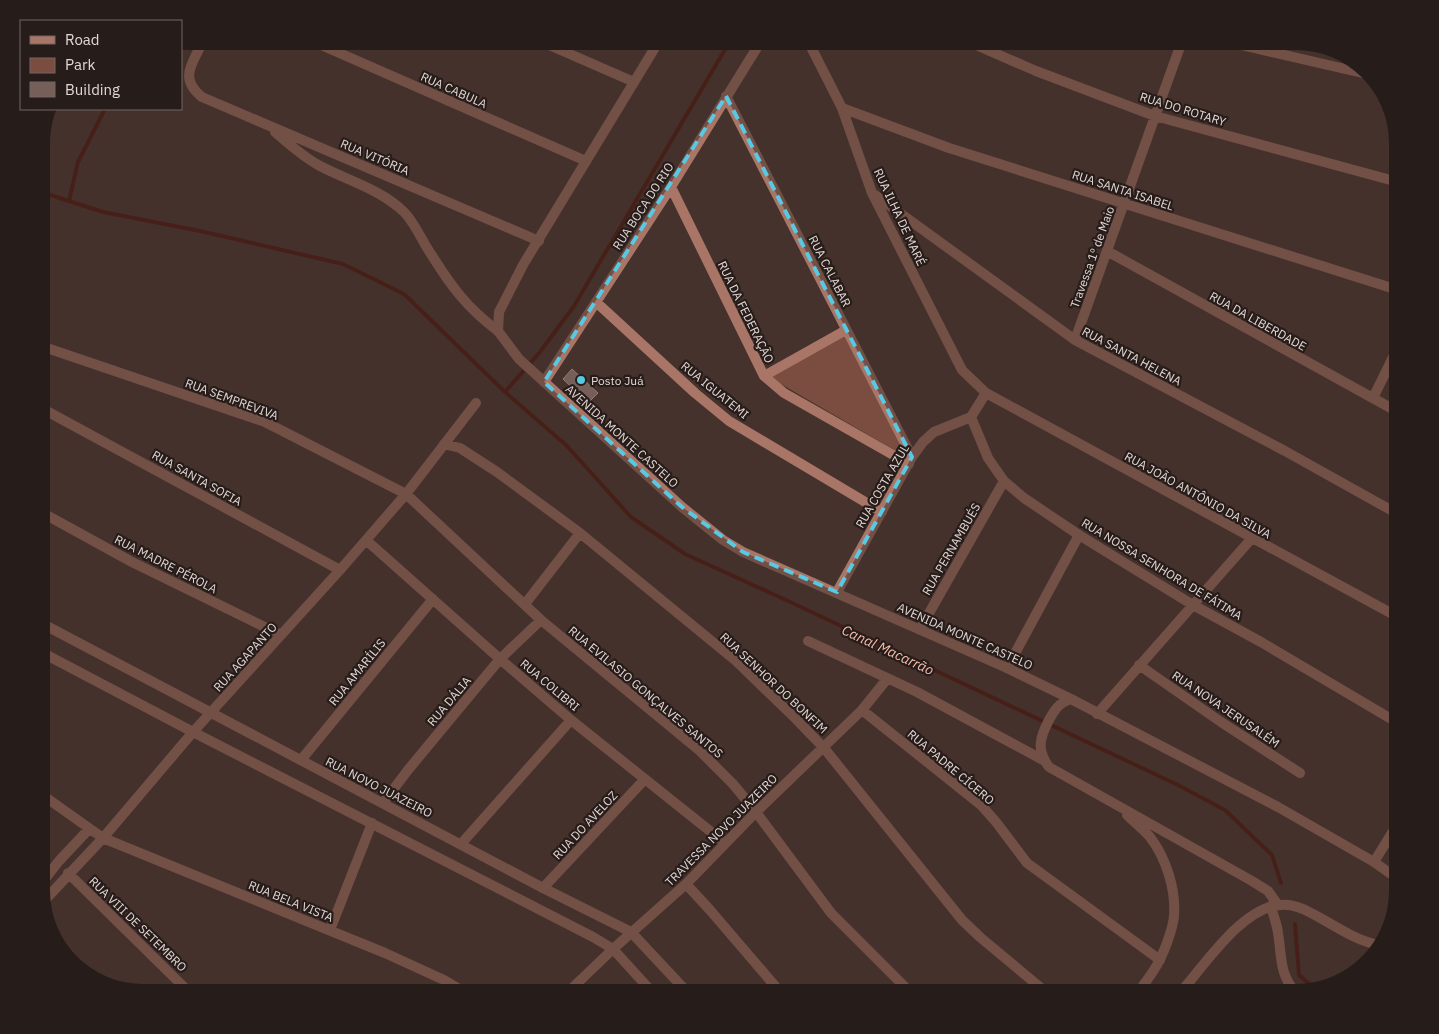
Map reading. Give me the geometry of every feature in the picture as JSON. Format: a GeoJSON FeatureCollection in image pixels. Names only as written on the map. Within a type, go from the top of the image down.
{"type":"FeatureCollection","features":[{"type":"Feature","properties":{"kind":"street","name":"RUA VITÓRIA"},"geometry":{"type":"LineString","coordinates":[[199,50],[189,72],[190,84],[202,97],[539,241]]}},
{"type":"Feature","properties":{"kind":"street","name":"RUA CABULA"},"geometry":{"type":"LineString","coordinates":[[333,50],[586,161]]}},
{"type":"Feature","properties":{"kind":"street"},"geometry":{"type":"LineString","coordinates":[[561,50],[634,82]]}},
{"type":"Feature","properties":{"kind":"street"},"geometry":{"type":"LineString","coordinates":[[498,331],[499,312],[510,288],[654,50]]}},
{"type":"Feature","properties":{"kind":"street","name":"RUA BOCA DO RIO"},"geometry":{"type":"LineString","coordinates":[[544,382],[671,187],[755,50]]}},
{"type":"Feature","properties":{"kind":"street","name":"RUA ILHA DE MARÉ"},"geometry":{"type":"LineString","coordinates":[[813,50],[842,108],[872,193],[962,370],[986,393]]}},
{"type":"Feature","properties":{"kind":"street","name":"RUA DO ROTARY"},"geometry":{"type":"LineString","coordinates":[[988,50],[1036,71],[1155,116],[1389,180]]}},
{"type":"Feature","properties":{"kind":"street","name":"Travessa 1º de Maio"},"geometry":{"type":"LineString","coordinates":[[1076,340],[1179,50]]}},
{"type":"Feature","properties":{"kind":"street"},"geometry":{"type":"LineString","coordinates":[[1260,50],[1355,71]]}},
{"type":"Feature","properties":{"kind":"street"},"geometry":{"type":"LineString","coordinates":[[1276,54],[1277,50]]}},
{"type":"Feature","properties":{"kind":"street","name":"RUA CALABAR"},"geometry":{"type":"LineString","coordinates":[[726,96],[911,460]]}},
{"type":"Feature","properties":{"kind":"street","name":"RUA SANTA ISABEL"},"geometry":{"type":"LineString","coordinates":[[842,108],[949,148],[1389,287]]}},
{"type":"Feature","properties":{"kind":"street","name":"AVENIDA MONTE CASTELO"},"geometry":{"type":"LineString","coordinates":[[265,124],[306,158],[321,167],[378,193],[406,214],[454,288],[473,311],[498,331],[521,361],[682,507],[723,540],[744,552],[1007,668],[1071,699],[1278,807],[1374,862],[1389,873]]}},
{"type":"Feature","properties":{"kind":"street","name":"RUA DA FEDERAÇÃO"},"geometry":{"type":"LineString","coordinates":[[671,187],[764,376],[784,393],[911,460]]}},
{"type":"Feature","properties":{"kind":"street","name":"RUA SANTA HELENA"},"geometry":{"type":"LineString","coordinates":[[872,193],[1076,340],[1285,451],[1389,509]]}},
{"type":"Feature","properties":{"kind":"street","name":"RUA DA LIBERDADE"},"geometry":{"type":"LineString","coordinates":[[1107,251],[1389,407]]}},
{"type":"Feature","properties":{"kind":"street","name":"RUA IGUATEMI"},"geometry":{"type":"LineString","coordinates":[[596,302],[695,393],[729,421],[882,512]]}},
{"type":"Feature","properties":{"kind":"street"},"geometry":{"type":"LineString","coordinates":[[764,376],[846,330]]}},
{"type":"Feature","properties":{"kind":"street","name":"RUA SEMPREVIVA"},"geometry":{"type":"LineString","coordinates":[[50,349],[265,422],[406,494]]}},
{"type":"Feature","properties":{"kind":"street"},"geometry":{"type":"LineString","coordinates":[[1373,398],[1389,365]]}},
{"type":"Feature","properties":{"kind":"street"},"geometry":{"type":"LineString","coordinates":[[971,417],[986,393]]}},
{"type":"Feature","properties":{"kind":"street","name":"RUA JOÃO ANTÔNIO DA SILVA"},"geometry":{"type":"LineString","coordinates":[[986,393],[1389,612]]}},
{"type":"Feature","properties":{"kind":"street","name":"RUA AGAPANTO"},"geometry":{"type":"LineString","coordinates":[[50,894],[103,838],[193,732],[340,570],[406,494],[476,403]]}},
{"type":"Feature","properties":{"kind":"street","name":"RUA SANTA SOFIA"},"geometry":{"type":"LineString","coordinates":[[50,412],[340,570]]}},
{"type":"Feature","properties":{"kind":"street","name":"RUA COSTA AZUL"},"geometry":{"type":"LineString","coordinates":[[837,592],[911,460],[924,442],[934,432],[971,417]]}},
{"type":"Feature","properties":{"kind":"street","name":"RUA NOSSA SENHORA DE FÁTIMA"},"geometry":{"type":"LineString","coordinates":[[971,417],[988,458],[1004,481],[1024,498],[1079,535],[1193,605],[1389,718]]}},
{"type":"Feature","properties":{"kind":"street","name":"RUA SENHOR DO BONFIM"},"geometry":{"type":"LineString","coordinates":[[444,444],[455,446],[497,472],[580,533],[736,661],[796,718],[824,748],[962,920],[1037,984]]}},
{"type":"Feature","properties":{"kind":"street","name":"RUA PERNAMBUÉS"},"geometry":{"type":"LineString","coordinates":[[920,629],[1004,481]]}},
{"type":"Feature","properties":{"kind":"street","name":"RUA EVILASIO GONÇALVES SANTOS"},"geometry":{"type":"LineString","coordinates":[[406,494],[541,620],[700,751],[733,784],[756,812],[831,913],[902,984]]}},
{"type":"Feature","properties":{"kind":"street","name":"RUA MADRE PÉROLA"},"geometry":{"type":"LineString","coordinates":[[50,516],[132,562],[281,635]]}},
{"type":"Feature","properties":{"kind":"street"},"geometry":{"type":"LineString","coordinates":[[525,604],[580,533]]}},
{"type":"Feature","properties":{"kind":"street"},"geometry":{"type":"LineString","coordinates":[[1007,668],[1079,535]]}},
{"type":"Feature","properties":{"kind":"street"},"geometry":{"type":"LineString","coordinates":[[1097,714],[1252,538]]}},
{"type":"Feature","properties":{"kind":"street","name":"RUA COLIBRI"},"geometry":{"type":"LineString","coordinates":[[366,540],[572,720],[725,843]]}},
{"type":"Feature","properties":{"kind":"street","name":"RUA AMARÍLIS"},"geometry":{"type":"LineString","coordinates":[[301,760],[433,599]]}},
{"type":"Feature","properties":{"kind":"street","name":"RUA DÁLIA"},"geometry":{"type":"LineString","coordinates":[[383,803],[500,659],[541,620]]}},
{"type":"Feature","properties":{"kind":"street","name":"RUA NOVO JUAZEIRO"},"geometry":{"type":"LineString","coordinates":[[50,628],[543,888],[631,932],[680,984]]}},
{"type":"Feature","properties":{"kind":"street"},"geometry":{"type":"LineString","coordinates":[[808,641],[917,692],[1043,760],[1049,767],[1268,891],[1277,905],[1278,933],[1283,972],[1289,984]]}},
{"type":"Feature","properties":{"kind":"street"},"geometry":{"type":"LineString","coordinates":[[50,656],[193,732],[594,936],[613,949],[645,984]]}},
{"type":"Feature","properties":{"kind":"street","name":"RUA NOVA JERUSALÉM"},"geometry":{"type":"LineString","coordinates":[[1139,665],[1221,722],[1300,773]]}},
{"type":"Feature","properties":{"kind":"street","name":"TRAVESSA NOVO JUAZEIRO"},"geometry":{"type":"LineString","coordinates":[[576,984],[631,932],[686,884],[756,812],[862,710],[887,679]]}},
{"type":"Feature","properties":{"kind":"street"},"geometry":{"type":"LineString","coordinates":[[1044,686],[1054,699],[1053,713]]}},
{"type":"Feature","properties":{"kind":"street"},"geometry":{"type":"LineString","coordinates":[[1043,760],[1041,735],[1053,713],[1062,702],[1071,699]]}},
{"type":"Feature","properties":{"kind":"street","name":"RUA PADRE CÍCERO"},"geometry":{"type":"LineString","coordinates":[[862,710],[980,805],[996,822],[1027,863],[1160,960]]}},
{"type":"Feature","properties":{"kind":"street"},"geometry":{"type":"LineString","coordinates":[[461,844],[572,720]]}},
{"type":"Feature","properties":{"kind":"street","name":"RUA DO AVELOZ"},"geometry":{"type":"LineString","coordinates":[[543,888],[645,780]]}},
{"type":"Feature","properties":{"kind":"street"},"geometry":{"type":"LineString","coordinates":[[1106,798],[1148,834],[1163,859],[1172,885],[1174,917],[1160,960],[1144,984]]}},
{"type":"Feature","properties":{"kind":"street","name":"RUA BELA VISTA"},"geometry":{"type":"LineString","coordinates":[[50,800],[103,838],[385,953],[451,984]]}},
{"type":"Feature","properties":{"kind":"street"},"geometry":{"type":"LineString","coordinates":[[330,930],[372,823]]}},
{"type":"Feature","properties":{"kind":"street"},"geometry":{"type":"LineString","coordinates":[[50,873],[89,829]]}},
{"type":"Feature","properties":{"kind":"street"},"geometry":{"type":"LineString","coordinates":[[1374,862],[1389,840]]}},
{"type":"Feature","properties":{"kind":"street"},"geometry":{"type":"LineString","coordinates":[[50,865],[59,861]]}},
{"type":"Feature","properties":{"kind":"street","name":"RUA VIII DE SETEMBRO"},"geometry":{"type":"LineString","coordinates":[[68,873],[181,984]]}},
{"type":"Feature","properties":{"kind":"street"},"geometry":{"type":"LineString","coordinates":[[686,884],[773,984]]}},
{"type":"Feature","properties":{"kind":"street"},"geometry":{"type":"LineString","coordinates":[[1187,984],[1242,923],[1255,912],[1277,905],[1292,906],[1309,912],[1371,946]]}},
{"type":"Feature","properties":{"kind":"street"},"geometry":{"type":"LineString","coordinates":[[1366,943],[1372,944]]}},
{"type":"Feature","properties":{"kind":"highlighted area"},"geometry":{"type":"Polygon","coordinates":[[[726,96],[912,457],[837,592],[743,552],[682,507],[544,382],[726,96]]]}},
{"type":"Feature","properties":{"kind":"green space"},"geometry":{"type":"Polygon","coordinates":[[[844,336],[908,458],[769,377],[844,336]]]}},
{"type":"Feature","properties":{"kind":"building"},"geometry":{"type":"Polygon","coordinates":[[[572,369],[598,393],[588,403],[563,379],[572,369]]]}},
{"type":"Feature","properties":{"kind":"waterway"},"geometry":{"type":"LineString","coordinates":[[505,392],[540,352],[574,306],[725,50]]}},
{"type":"Feature","properties":{"kind":"waterway"},"geometry":{"type":"LineString","coordinates":[[69,201],[78,162],[104,110]]}},
{"type":"Feature","properties":{"kind":"waterway","name":"Canal Macarrão"},"geometry":{"type":"LineString","coordinates":[[50,195],[103,212],[200,231],[343,264],[404,294],[505,392],[566,445],[631,517],[685,554],[1176,784],[1225,810],[1272,855],[1281,883]]}},
{"type":"Feature","properties":{"kind":"waterway","name":"Canal Macarrão"},"geometry":{"type":"LineString","coordinates":[[1295,924],[1299,975],[1308,983]]}},
{"type":"Feature","properties":{"kind":"place","name":"Posto Juá"},"geometry":{"type":"Point","coordinates":[581,380]}}]}
